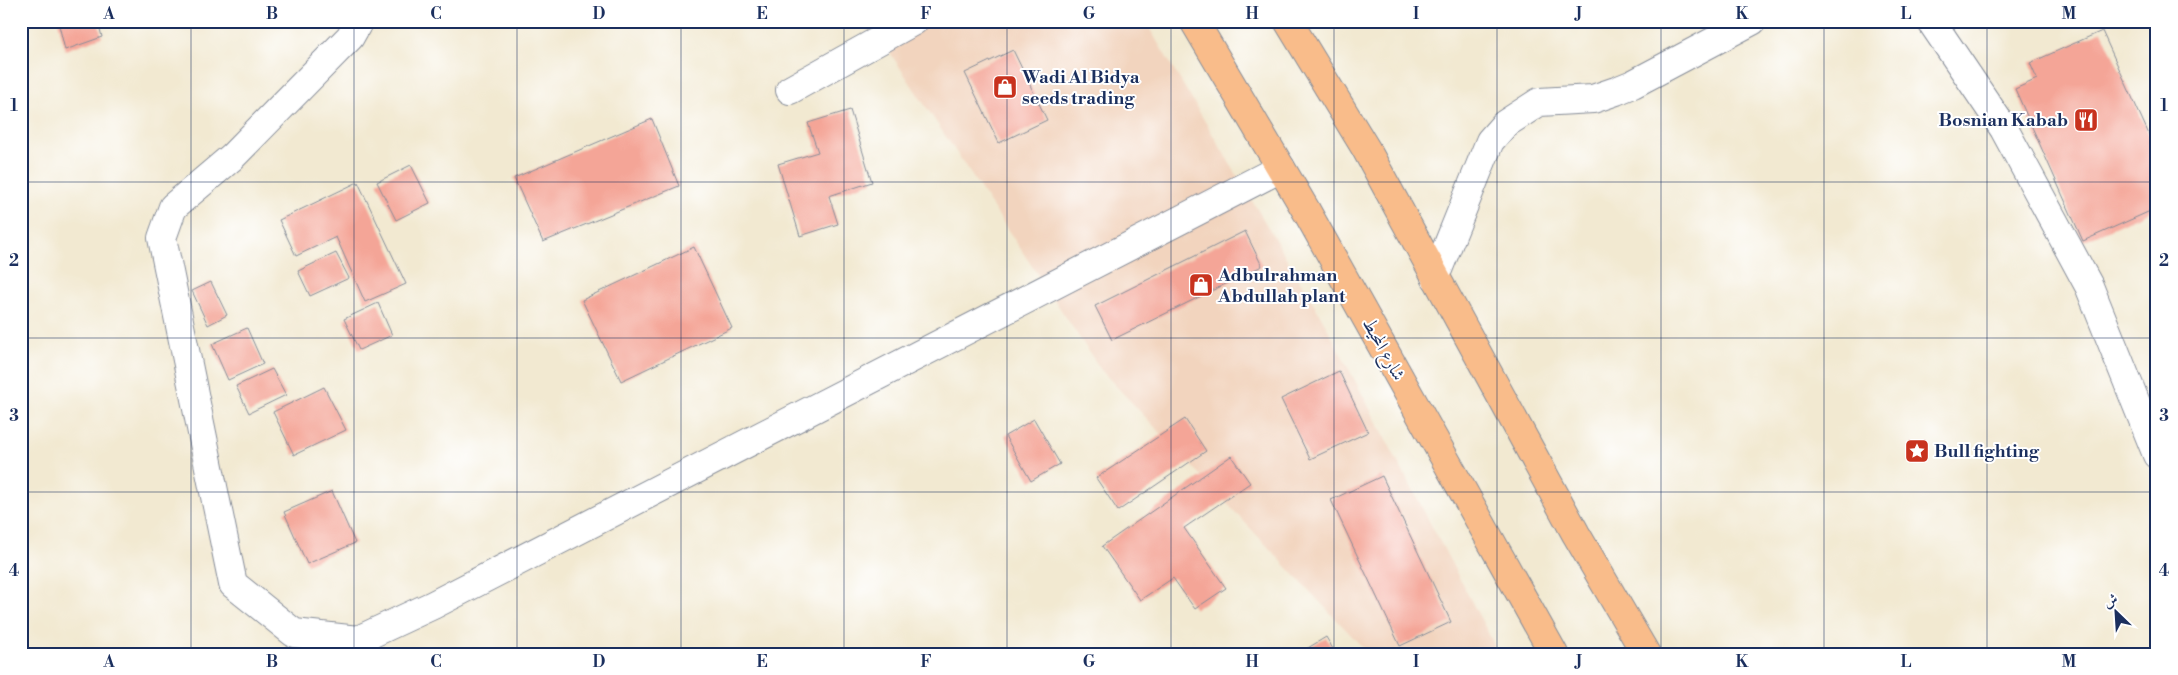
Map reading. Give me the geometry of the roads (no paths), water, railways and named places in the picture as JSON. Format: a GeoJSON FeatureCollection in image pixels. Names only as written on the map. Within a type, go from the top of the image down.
{"type":"FeatureCollection","features":[{"type":"Feature","properties":{"kind":"highway","name":"شارع المحيط"},"geometry":{"type":"LineString","coordinates":[[1194,21],[1281,168],[1554,654]]}},
{"type":"Feature","properties":{"kind":"highway"},"geometry":{"type":"LineString","coordinates":[[1288,21],[1366,149],[1576,534],[1646,654]]}},
{"type":"Feature","properties":{"kind":"lane"},"geometry":{"type":"LineString","coordinates":[[359,21],[350,37],[239,150],[173,207],[162,238],[233,584],[294,633],[358,640],[442,600],[1281,168]]}},
{"type":"Feature","properties":{"kind":"lane"},"geometry":{"type":"LineString","coordinates":[[790,90],[914,21]]}},
{"type":"Feature","properties":{"kind":"lane"},"geometry":{"type":"LineString","coordinates":[[1435,277],[1490,141],[1505,124],[1539,102],[1593,99],[1633,84],[1752,21]]}},
{"type":"Feature","properties":{"kind":"lane"},"geometry":{"type":"LineString","coordinates":[[1930,21],[2004,129],[2089,286],[2157,455]]}},
{"type":"Feature","properties":{"kind":"place","name":"Wadi Al Bidya seeds trading"},"geometry":{"type":"Point","coordinates":[1005,87]}},
{"type":"Feature","properties":{"kind":"place","name":"Bosnian Kabab"},"geometry":{"type":"Point","coordinates":[2086,120]}},
{"type":"Feature","properties":{"kind":"place","name":"Adbulrahman Abdullah plant"},"geometry":{"type":"Point","coordinates":[1201,285]}},
{"type":"Feature","properties":{"kind":"place","name":"Bull fighting"},"geometry":{"type":"Point","coordinates":[1917,451]}}]}
